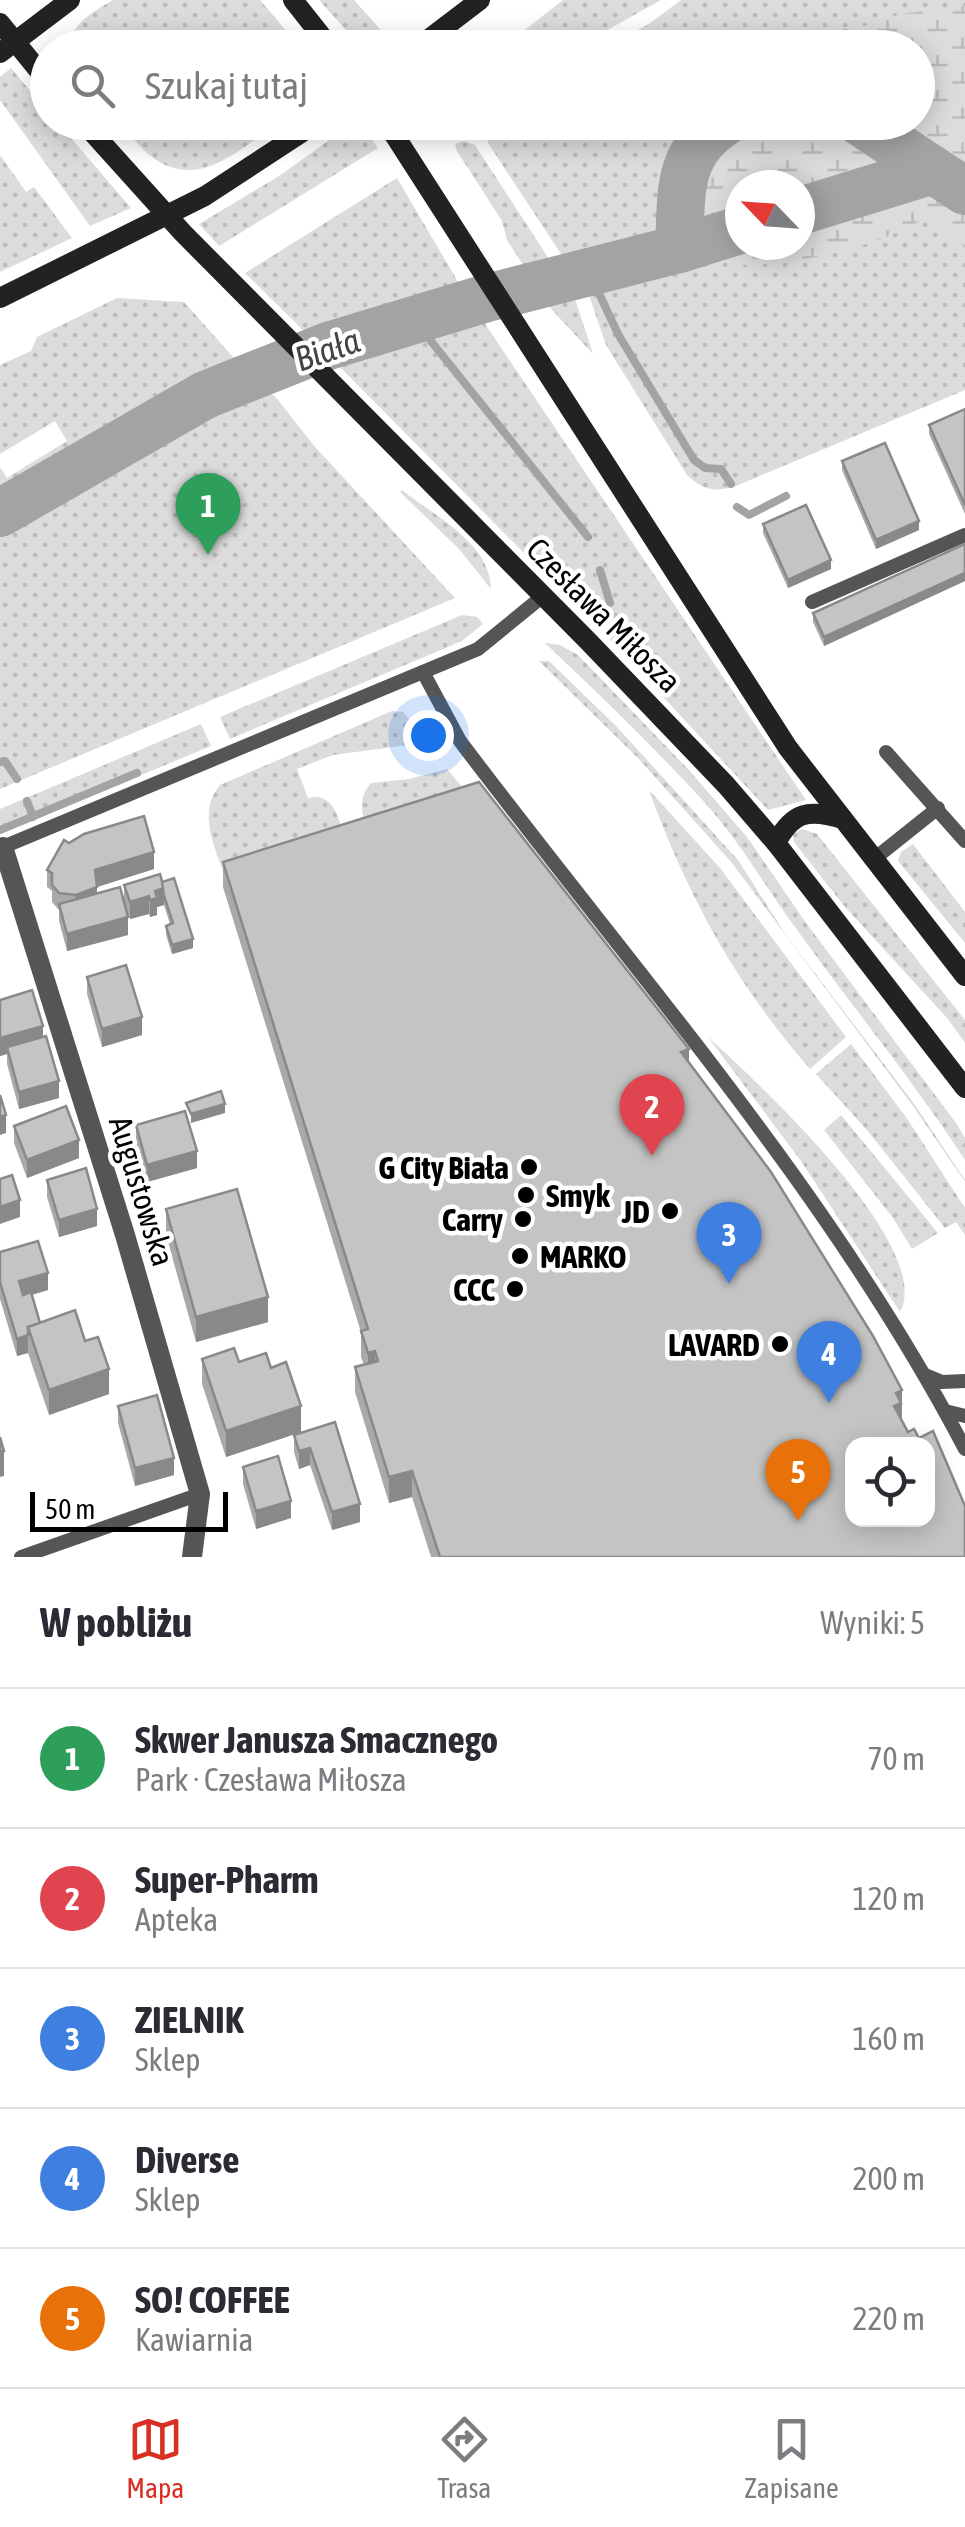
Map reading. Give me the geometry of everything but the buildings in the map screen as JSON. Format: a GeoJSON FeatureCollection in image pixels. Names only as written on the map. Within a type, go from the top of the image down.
{"type":"FeatureCollection","features":[{"type":"Feature","properties":{"kind":"main road"},"geometry":{"type":"LineString","coordinates":[[31,30],[70,0]]}},
{"type":"Feature","properties":{"kind":"main road"},"geometry":{"type":"LineString","coordinates":[[293,0],[317,30]]}},
{"type":"Feature","properties":{"kind":"main road"},"geometry":{"type":"LineString","coordinates":[[440,30],[480,0]]}},
{"type":"Feature","properties":{"kind":"main road"},"geometry":{"type":"LineString","coordinates":[[0,23],[8,48],[30,67]]}},
{"type":"Feature","properties":{"kind":"main road"},"geometry":{"type":"LineString","coordinates":[[8,48],[30,31]]}},
{"type":"Feature","properties":{"kind":"main road","name":"Czesława Miłosza"},"geometry":{"type":"LineString","coordinates":[[99,140],[166,215],[660,714],[776,843],[965,1088]]}},
{"type":"Feature","properties":{"kind":"main road"},"geometry":{"type":"LineString","coordinates":[[0,298],[166,215],[248,170],[292,140]]}},
{"type":"Feature","properties":{"kind":"main road","name":"Czesława Miłosza"},"geometry":{"type":"LineString","coordinates":[[398,140],[788,748],[965,976]]}},
{"type":"Feature","properties":{"kind":"main road"},"geometry":{"type":"LineString","coordinates":[[776,843],[795,816],[825,813],[843,819]]}},
{"type":"Feature","properties":{"kind":"street","name":"Augustowska"},"geometry":{"type":"LineString","coordinates":[[4,846],[120,1219],[200,1494],[192,1557]]}},
{"type":"Feature","properties":{"kind":"lane"},"geometry":{"type":"LineString","coordinates":[[812,602],[965,535]]}},
{"type":"Feature","properties":{"kind":"lane"},"geometry":{"type":"LineString","coordinates":[[4,846],[478,649],[544,596]]}},
{"type":"Feature","properties":{"kind":"lane"},"geometry":{"type":"LineString","coordinates":[[423,672],[460,741],[792,1183],[920,1371],[965,1449]]}},
{"type":"Feature","properties":{"kind":"lane"},"geometry":{"type":"LineString","coordinates":[[886,752],[965,841]]}},
{"type":"Feature","properties":{"kind":"lane"},"geometry":{"type":"LineString","coordinates":[[874,859],[938,808]]}},
{"type":"Feature","properties":{"kind":"lane"},"geometry":{"type":"LineString","coordinates":[[920,1371],[942,1382],[965,1381]]}},
{"type":"Feature","properties":{"kind":"lane"},"geometry":{"type":"LineString","coordinates":[[945,1411],[965,1416]]}},
{"type":"Feature","properties":{"kind":"lane"},"geometry":{"type":"LineString","coordinates":[[21,1557],[200,1494]]}},
{"type":"Feature","properties":{"kind":"green space"},"geometry":{"type":"Polygon","coordinates":[[[113,0],[260,0],[286,30],[76,30],[113,0]]]}},
{"type":"Feature","properties":{"kind":"green space"},"geometry":{"type":"Polygon","coordinates":[[[319,0],[354,0],[381,30],[346,30],[319,0]]]}},
{"type":"Feature","properties":{"kind":"green space"},"geometry":{"type":"Polygon","coordinates":[[[563,0],[661,0],[607,30],[525,30],[563,0]]]}},
{"type":"Feature","properties":{"kind":"green space"},"geometry":{"type":"Polygon","coordinates":[[[681,0],[965,0],[965,390],[736,486],[710,489],[699,484],[687,475],[606,345],[590,298],[488,140],[935,140],[935,30],[638,30],[681,0]]]}},
{"type":"Feature","properties":{"kind":"green space"},"geometry":{"type":"Polygon","coordinates":[[[965,6],[965,168],[935,160],[908,140],[935,140],[935,30],[842,30],[900,14],[965,6]]]}},
{"type":"Feature","properties":{"kind":"green space"},"geometry":{"type":"Polygon","coordinates":[[[11,68],[30,91],[30,140],[73,140],[131,208],[90,226],[0,100],[0,77],[11,68]]]}},
{"type":"Feature","properties":{"kind":"green space"},"geometry":{"type":"Polygon","coordinates":[[[134,140],[254,140],[218,162],[186,170],[169,167],[134,140]]]}},
{"type":"Feature","properties":{"kind":"green space"},"geometry":{"type":"Polygon","coordinates":[[[329,140],[372,140],[378,148],[219,246],[199,224],[279,176],[329,140]]]}},
{"type":"Feature","properties":{"kind":"green space"},"geometry":{"type":"Polygon","coordinates":[[[737,140],[879,140],[916,162],[965,200],[965,245],[922,220],[881,239],[815,257],[815,170],[725,170],[725,260],[797,260],[743,265],[705,256],[703,212],[708,179],[737,140]]]}},
{"type":"Feature","properties":{"kind":"green space"},"geometry":{"type":"Polygon","coordinates":[[[464,141],[475,145],[575,299],[593,354],[552,310],[507,240],[502,221],[457,151],[455,144],[464,141]]]}},
{"type":"Feature","properties":{"kind":"green space"},"geometry":{"type":"Polygon","coordinates":[[[0,155],[26,192],[34,187],[72,238],[0,272],[0,155]]]}},
{"type":"Feature","properties":{"kind":"green space"},"geometry":{"type":"Polygon","coordinates":[[[397,178],[467,297],[314,341],[245,273],[397,178]]]}},
{"type":"Feature","properties":{"kind":"green space"},"geometry":{"type":"Polygon","coordinates":[[[117,298],[184,302],[242,367],[152,412],[0,503],[0,467],[7,478],[67,441],[55,421],[0,454],[0,365],[31,351],[37,337],[117,298]]]}},
{"type":"Feature","properties":{"kind":"green space"},"geometry":{"type":"Polygon","coordinates":[[[475,309],[806,800],[768,810],[616,646],[329,356],[475,309]]]}},
{"type":"Feature","properties":{"kind":"green space"},"geometry":{"type":"Polygon","coordinates":[[[253,376],[455,598],[0,789],[0,513],[205,395],[253,376]]]}},
{"type":"Feature","properties":{"kind":"green space"},"geometry":{"type":"Polygon","coordinates":[[[402,490],[471,544],[488,572],[491,589],[459,549],[402,490]]]}},
{"type":"Feature","properties":{"kind":"green space"},"geometry":{"type":"Polygon","coordinates":[[[462,615],[477,617],[483,624],[462,641],[230,739],[220,717],[462,615]]]}},
{"type":"Feature","properties":{"kind":"green space"},"geometry":{"type":"Polygon","coordinates":[[[545,643],[560,645],[578,655],[688,769],[747,837],[806,923],[956,1123],[965,1138],[965,1160],[718,819],[647,742],[545,643]]]}},
{"type":"Feature","properties":{"kind":"green space"},"geometry":{"type":"Polygon","coordinates":[[[539,661],[549,661],[617,727],[738,860],[786,935],[915,1105],[965,1182],[732,863],[638,758],[539,661]]]}},
{"type":"Feature","properties":{"kind":"green space"},"geometry":{"type":"Polygon","coordinates":[[[392,711],[403,712],[422,735],[416,744],[333,755],[297,769],[308,798],[325,800],[336,812],[347,848],[228,885],[209,821],[209,808],[220,785],[392,711]]]}},
{"type":"Feature","properties":{"kind":"green space"},"geometry":{"type":"Polygon","coordinates":[[[201,724],[211,746],[0,834],[0,809],[201,724]]]}},
{"type":"Feature","properties":{"kind":"green space"},"geometry":{"type":"Polygon","coordinates":[[[447,769],[479,807],[370,839],[362,803],[371,783],[447,769]]]}},
{"type":"Feature","properties":{"kind":"green space"},"geometry":{"type":"Polygon","coordinates":[[[649,790],[720,868],[846,1037],[810,1069],[759,1004],[716,937],[680,867],[649,790]]]}},
{"type":"Feature","properties":{"kind":"green space"},"geometry":{"type":"Polygon","coordinates":[[[802,829],[817,834],[965,1020],[965,1043],[948,1019],[845,907],[794,842],[793,834],[802,829]]]}},
{"type":"Feature","properties":{"kind":"green space"},"geometry":{"type":"Polygon","coordinates":[[[913,844],[965,912],[965,943],[898,861],[901,852],[913,844]]]}},
{"type":"Feature","properties":{"kind":"green space"},"geometry":{"type":"Polygon","coordinates":[[[708,1037],[798,1125],[867,1207],[892,1247],[904,1283],[900,1312],[801,1161],[708,1037]]]}},
{"type":"Feature","properties":{"kind":"green space"},"geometry":{"type":"Polygon","coordinates":[[[851,1044],[906,1117],[965,1208],[965,1235],[956,1222],[945,1228],[867,1130],[816,1074],[851,1044]]]}},
{"type":"Feature","properties":{"kind":"green space"},"geometry":{"type":"Polygon","coordinates":[[[841,1115],[938,1233],[912,1249],[893,1218],[824,1130],[841,1115]]]}},
{"type":"Feature","properties":{"kind":"waterway","name":"Biała"},"geometry":{"type":"LineString","coordinates":[[0,513],[205,395],[328,346],[487,298],[679,249],[684,177],[704,140]]}},
{"type":"Feature","properties":{"kind":"waterway","name":"Biała"},"geometry":{"type":"LineString","coordinates":[[887,140],[965,191]]}},
{"type":"Feature","properties":{"kind":"waterway","name":"Biała"},"geometry":{"type":"LineString","coordinates":[[815,206],[930,171]]}},
{"type":"Feature","properties":{"kind":"waterway","name":"Biała"},"geometry":{"type":"LineString","coordinates":[[679,249],[725,235]]}},
{"type":"Feature","properties":{"kind":"waterway"},"geometry":{"type":"LineString","coordinates":[[589,272],[618,334],[694,460],[705,468],[721,469],[731,484]]}},
{"type":"Feature","properties":{"kind":"waterway"},"geometry":{"type":"LineString","coordinates":[[414,320],[588,537]]}},
{"type":"Feature","properties":{"kind":"waterway"},"geometry":{"type":"LineString","coordinates":[[737,507],[749,515],[786,496]]}},
{"type":"Feature","properties":{"kind":"waterway"},"geometry":{"type":"LineString","coordinates":[[600,570],[610,603]]}},
{"type":"Feature","properties":{"kind":"waterway"},"geometry":{"type":"LineString","coordinates":[[0,762],[5,761],[17,779]]}},
{"type":"Feature","properties":{"kind":"waterway"},"geometry":{"type":"LineString","coordinates":[[0,830],[137,773]]}},
{"type":"Feature","properties":{"kind":"waterway"},"geometry":{"type":"LineString","coordinates":[[27,801],[33,817]]}},
{"type":"Feature","properties":{"kind":"place","name":"Skwer Janusza Smacznego"},"geometry":{"type":"Point","coordinates":[208,555]}},
{"type":"Feature","properties":{"kind":"place","name":"Super-Pharm"},"geometry":{"type":"Point","coordinates":[652,1156]}},
{"type":"Feature","properties":{"kind":"place","name":"G City Biała"},"geometry":{"type":"Point","coordinates":[529,1167]}},
{"type":"Feature","properties":{"kind":"place","name":"Smyk"},"geometry":{"type":"Point","coordinates":[526,1195]}},
{"type":"Feature","properties":{"kind":"place","name":"JD"},"geometry":{"type":"Point","coordinates":[670,1211]}},
{"type":"Feature","properties":{"kind":"place","name":"Carry"},"geometry":{"type":"Point","coordinates":[523,1219]}},
{"type":"Feature","properties":{"kind":"place","name":"MARKO"},"geometry":{"type":"Point","coordinates":[520,1256]}},
{"type":"Feature","properties":{"kind":"place","name":"ZIELNIK"},"geometry":{"type":"Point","coordinates":[729,1284]}},
{"type":"Feature","properties":{"kind":"place","name":"CCC"},"geometry":{"type":"Point","coordinates":[515,1289]}},
{"type":"Feature","properties":{"kind":"place","name":"LAVARD"},"geometry":{"type":"Point","coordinates":[780,1344]}},
{"type":"Feature","properties":{"kind":"place","name":"Diverse"},"geometry":{"type":"Point","coordinates":[829,1403]}},
{"type":"Feature","properties":{"kind":"place","name":"SO! COFFEE"},"geometry":{"type":"Point","coordinates":[798,1521]}}]}
